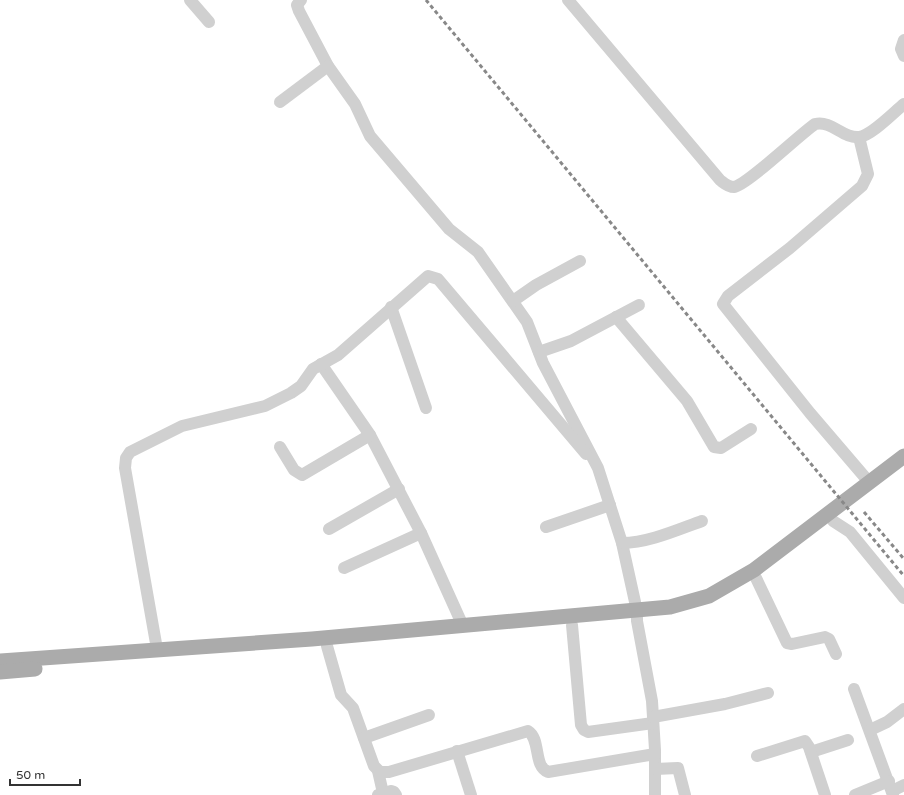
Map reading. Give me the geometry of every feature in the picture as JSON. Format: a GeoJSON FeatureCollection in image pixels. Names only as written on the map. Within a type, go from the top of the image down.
{"type":"FeatureCollection","features":[{"type":"Feature","properties":{"kind":"main road"},"geometry":{"type":"LineString","coordinates":[[0,672],[572,625],[637,616],[710,596],[735,582],[754,570],[904,456]]}},
{"type":"Feature","properties":{"kind":"main road"},"geometry":{"type":"LineString","coordinates":[[0,661],[312,639],[463,626],[637,616],[665,617],[708,605],[722,599],[756,578],[904,467]]}},
{"type":"Feature","properties":{"kind":"street"},"geometry":{"type":"LineString","coordinates":[[190,0],[209,22]]}},
{"type":"Feature","properties":{"kind":"street"},"geometry":{"type":"LineString","coordinates":[[300,0],[297,5],[299,11],[328,66],[355,104],[374,142],[449,229],[478,252],[513,301],[532,331],[539,352],[598,468],[622,543],[637,616],[652,702],[655,754],[655,795]]}},
{"type":"Feature","properties":{"kind":"street"},"geometry":{"type":"LineString","coordinates":[[568,0],[720,180],[730,187],[736,187],[749,178],[815,124],[825,123],[853,137],[859,138],[868,133],[904,104]]}},
{"type":"Feature","properties":{"kind":"street"},"geometry":{"type":"LineString","coordinates":[[904,40],[901,49],[904,56]]}},
{"type":"Feature","properties":{"kind":"street"},"geometry":{"type":"LineString","coordinates":[[280,102],[328,66]]}},
{"type":"Feature","properties":{"kind":"street"},"geometry":{"type":"LineString","coordinates":[[859,138],[868,174],[862,186],[790,248],[728,296],[723,304],[785,382],[869,482]]}},
{"type":"Feature","properties":{"kind":"street"},"geometry":{"type":"LineString","coordinates":[[513,301],[536,285],[580,261]]}},
{"type":"Feature","properties":{"kind":"street"},"geometry":{"type":"LineString","coordinates":[[157,649],[126,468],[128,455],[134,449],[182,426],[271,404],[296,390],[314,369],[338,355],[424,278],[431,275],[598,468]]}},
{"type":"Feature","properties":{"kind":"street"},"geometry":{"type":"LineString","coordinates":[[539,352],[571,341],[639,304]]}},
{"type":"Feature","properties":{"kind":"street"},"geometry":{"type":"LineString","coordinates":[[391,307],[426,408]]}},
{"type":"Feature","properties":{"kind":"street"},"geometry":{"type":"LineString","coordinates":[[616,317],[687,401],[714,447],[721,448],[751,429]]}},
{"type":"Feature","properties":{"kind":"street"},"geometry":{"type":"LineString","coordinates":[[321,364],[370,435],[421,533],[463,626]]}},
{"type":"Feature","properties":{"kind":"street"},"geometry":{"type":"LineString","coordinates":[[280,447],[296,473],[302,475],[370,435]]}},
{"type":"Feature","properties":{"kind":"street"},"geometry":{"type":"LineString","coordinates":[[329,528],[399,489]]}},
{"type":"Feature","properties":{"kind":"street"},"geometry":{"type":"LineString","coordinates":[[546,527],[610,505]]}},
{"type":"Feature","properties":{"kind":"street"},"geometry":{"type":"LineString","coordinates":[[622,543],[631,543],[679,530],[702,521]]}},
{"type":"Feature","properties":{"kind":"street"},"geometry":{"type":"LineString","coordinates":[[833,521],[850,532],[904,598]]}},
{"type":"Feature","properties":{"kind":"street"},"geometry":{"type":"LineString","coordinates":[[344,568],[421,533]]}},
{"type":"Feature","properties":{"kind":"street"},"geometry":{"type":"LineString","coordinates":[[756,578],[787,643],[792,644],[825,637],[830,641],[836,654]]}},
{"type":"Feature","properties":{"kind":"street"},"geometry":{"type":"LineString","coordinates":[[572,625],[582,729],[588,732],[653,720],[768,693]]}},
{"type":"Feature","properties":{"kind":"street"},"geometry":{"type":"LineString","coordinates":[[327,646],[341,695],[353,708],[374,766],[378,771],[380,794],[393,791],[396,795]]}},
{"type":"Feature","properties":{"kind":"street"},"geometry":{"type":"LineString","coordinates":[[854,689],[891,789]]}},
{"type":"Feature","properties":{"kind":"street"},"geometry":{"type":"LineString","coordinates":[[870,730],[887,722],[904,709]]}},
{"type":"Feature","properties":{"kind":"street"},"geometry":{"type":"LineString","coordinates":[[364,738],[429,715]]}},
{"type":"Feature","properties":{"kind":"street"},"geometry":{"type":"LineString","coordinates":[[378,771],[389,772],[528,731],[532,735],[541,766],[548,772],[655,754]]}},
{"type":"Feature","properties":{"kind":"street"},"geometry":{"type":"LineString","coordinates":[[811,752],[848,740]]}},
{"type":"Feature","properties":{"kind":"street"},"geometry":{"type":"LineString","coordinates":[[756,756],[802,741],[808,745],[811,752],[824,795]]}},
{"type":"Feature","properties":{"kind":"street"},"geometry":{"type":"LineString","coordinates":[[457,751],[472,795]]}},
{"type":"Feature","properties":{"kind":"street"},"geometry":{"type":"LineString","coordinates":[[655,769],[678,768],[685,795]]}},
{"type":"Feature","properties":{"kind":"street"},"geometry":{"type":"LineString","coordinates":[[862,794],[904,786]]}},
{"type":"Feature","properties":{"kind":"railway"},"geometry":{"type":"LineString","coordinates":[[426,0],[904,576]]}},
{"type":"Feature","properties":{"kind":"railway"},"geometry":{"type":"LineString","coordinates":[[864,512],[904,559]]}}]}
